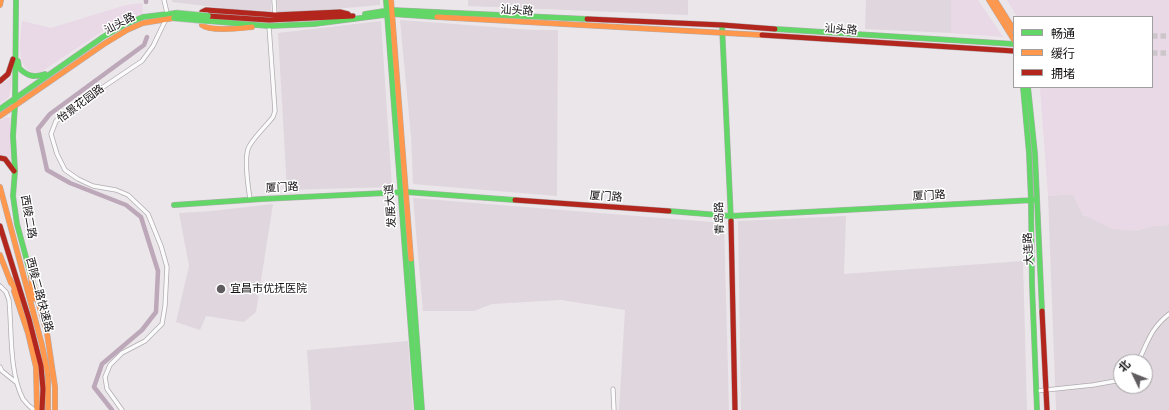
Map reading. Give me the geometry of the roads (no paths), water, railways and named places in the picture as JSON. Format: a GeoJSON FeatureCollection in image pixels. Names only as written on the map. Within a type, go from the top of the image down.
{"type":"FeatureCollection","features":[{"type":"Feature","properties":{"kind":"main road"},"geometry":{"type":"LineString","coordinates":[[0,6],[1,0]]}},
{"type":"Feature","properties":{"kind":"main road","name":"西陵二路"},"geometry":{"type":"LineString","coordinates":[[16,0],[13,196],[17,224],[47,333],[55,387],[55,410]]}},
{"type":"Feature","properties":{"kind":"main road","name":"发展大道"},"geometry":{"type":"LineString","coordinates":[[386,0],[389,13],[422,410]]}},
{"type":"Feature","properties":{"kind":"main road","name":"发展大道"},"geometry":{"type":"LineString","coordinates":[[389,13],[391,0]]}},
{"type":"Feature","properties":{"kind":"main road"},"geometry":{"type":"LineString","coordinates":[[989,0],[1013,38]]}},
{"type":"Feature","properties":{"kind":"main road"},"geometry":{"type":"LineString","coordinates":[[995,0],[1013,28]]}},
{"type":"Feature","properties":{"kind":"main road"},"geometry":{"type":"LineString","coordinates":[[202,12],[206,10],[275,15],[340,12],[354,16]]}},
{"type":"Feature","properties":{"kind":"main road","name":"汕头路"},"geometry":{"type":"LineString","coordinates":[[208,18],[269,20],[389,13],[722,25],[778,30],[1013,44]]}},
{"type":"Feature","properties":{"kind":"main road","name":"汕头路"},"geometry":{"type":"LineString","coordinates":[[0,116],[15,102],[57,69],[103,37],[124,25],[143,17],[175,15],[269,26],[314,24],[389,13],[722,32],[1013,51]]}},
{"type":"Feature","properties":{"kind":"main road","name":"汕头路"},"geometry":{"type":"LineString","coordinates":[[0,109],[15,102],[127,30],[142,22],[166,16]]}},
{"type":"Feature","properties":{"kind":"main road"},"geometry":{"type":"LineString","coordinates":[[202,25],[207,28],[234,29],[269,26]]}},
{"type":"Feature","properties":{"kind":"main road","name":"青岛路"},"geometry":{"type":"LineString","coordinates":[[722,25],[731,216],[735,410]]}},
{"type":"Feature","properties":{"kind":"main road"},"geometry":{"type":"LineString","coordinates":[[16,49],[19,68],[28,76],[41,76],[57,69]]}},
{"type":"Feature","properties":{"kind":"main road"},"geometry":{"type":"LineString","coordinates":[[0,81],[8,74],[11,68],[16,49]]}},
{"type":"Feature","properties":{"kind":"main road","name":"大连路"},"geometry":{"type":"LineString","coordinates":[[1023,88],[1034,200],[1046,410]]}},
{"type":"Feature","properties":{"kind":"main road","name":"大连路"},"geometry":{"type":"LineString","coordinates":[[1028,88],[1035,154],[1032,284],[1037,410]]}},
{"type":"Feature","properties":{"kind":"main road"},"geometry":{"type":"LineString","coordinates":[[0,158],[5,159],[14,171]]}},
{"type":"Feature","properties":{"kind":"main road","name":"西陵二路快速路"},"geometry":{"type":"LineString","coordinates":[[0,188],[32,318],[41,366],[43,389],[42,410]]}},
{"type":"Feature","properties":{"kind":"main road","name":"发展大道"},"geometry":{"type":"LineString","coordinates":[[403,192],[417,410]]}},
{"type":"Feature","properties":{"kind":"main road","name":"厦门路"},"geometry":{"type":"LineString","coordinates":[[174,205],[403,192],[731,216],[1034,200]]}},
{"type":"Feature","properties":{"kind":"main road","name":"西陵二路快速路"},"geometry":{"type":"LineString","coordinates":[[0,226],[42,344],[48,375],[48,410]]}},
{"type":"Feature","properties":{"kind":"main road"},"geometry":{"type":"LineString","coordinates":[[0,255],[10,279],[28,333],[36,367],[38,410]]}},
{"type":"Feature","properties":{"kind":"main road"},"geometry":{"type":"LineString","coordinates":[[31,277],[32,318]]}},
{"type":"Feature","properties":{"kind":"main road"},"geometry":{"type":"LineString","coordinates":[[10,279],[32,318]]}},
{"type":"Feature","properties":{"kind":"main road"},"geometry":{"type":"LineString","coordinates":[[38,410],[43,389]]}},
{"type":"Feature","properties":{"kind":"street"},"geometry":{"type":"LineString","coordinates":[[164,0],[166,16]]}},
{"type":"Feature","properties":{"kind":"street"},"geometry":{"type":"LineString","coordinates":[[274,0],[275,15]]}},
{"type":"Feature","properties":{"kind":"street","name":"怡景花园路"},"geometry":{"type":"LineString","coordinates":[[122,410],[107,389],[105,377],[110,365],[122,353],[145,341],[162,324],[165,306],[167,267],[161,246],[148,214],[128,195],[116,190],[93,186],[78,179],[65,170],[57,154],[51,134],[56,121],[78,104],[142,61],[152,46],[166,16]]}},
{"type":"Feature","properties":{"kind":"street"},"geometry":{"type":"LineString","coordinates":[[250,200],[247,178],[248,149],[276,111],[269,26]]}},
{"type":"Feature","properties":{"kind":"street"},"geometry":{"type":"LineString","coordinates":[[0,286],[6,292],[9,300],[12,355],[17,383],[24,400],[34,410]]}},
{"type":"Feature","properties":{"kind":"street"},"geometry":{"type":"LineString","coordinates":[[1142,354],[1149,337],[1160,322],[1169,314]]}},
{"type":"Feature","properties":{"kind":"street"},"geometry":{"type":"LineString","coordinates":[[0,367],[2,371],[17,383]]}},
{"type":"Feature","properties":{"kind":"street"},"geometry":{"type":"LineString","coordinates":[[1036,391],[1113,381]]}},
{"type":"Feature","properties":{"kind":"street"},"geometry":{"type":"LineString","coordinates":[[613,389],[614,410]]}},
{"type":"Feature","properties":{"kind":"waterway"},"geometry":{"type":"LineString","coordinates":[[112,410],[94,387],[102,364],[142,330],[156,312],[158,271],[141,217],[126,205],[70,183],[47,170],[38,129],[50,114],[144,45],[147,37]]}},
{"type":"Feature","properties":{"kind":"tunnel"},"geometry":{"type":"LineString","coordinates":[[1153,36],[1169,36]]}},
{"type":"Feature","properties":{"kind":"tunnel"},"geometry":{"type":"LineString","coordinates":[[1153,53],[1169,53]]}},
{"type":"Feature","properties":{"kind":"place","name":"宜昌市优抚医院"},"geometry":{"type":"Point","coordinates":[221,289]}}]}
